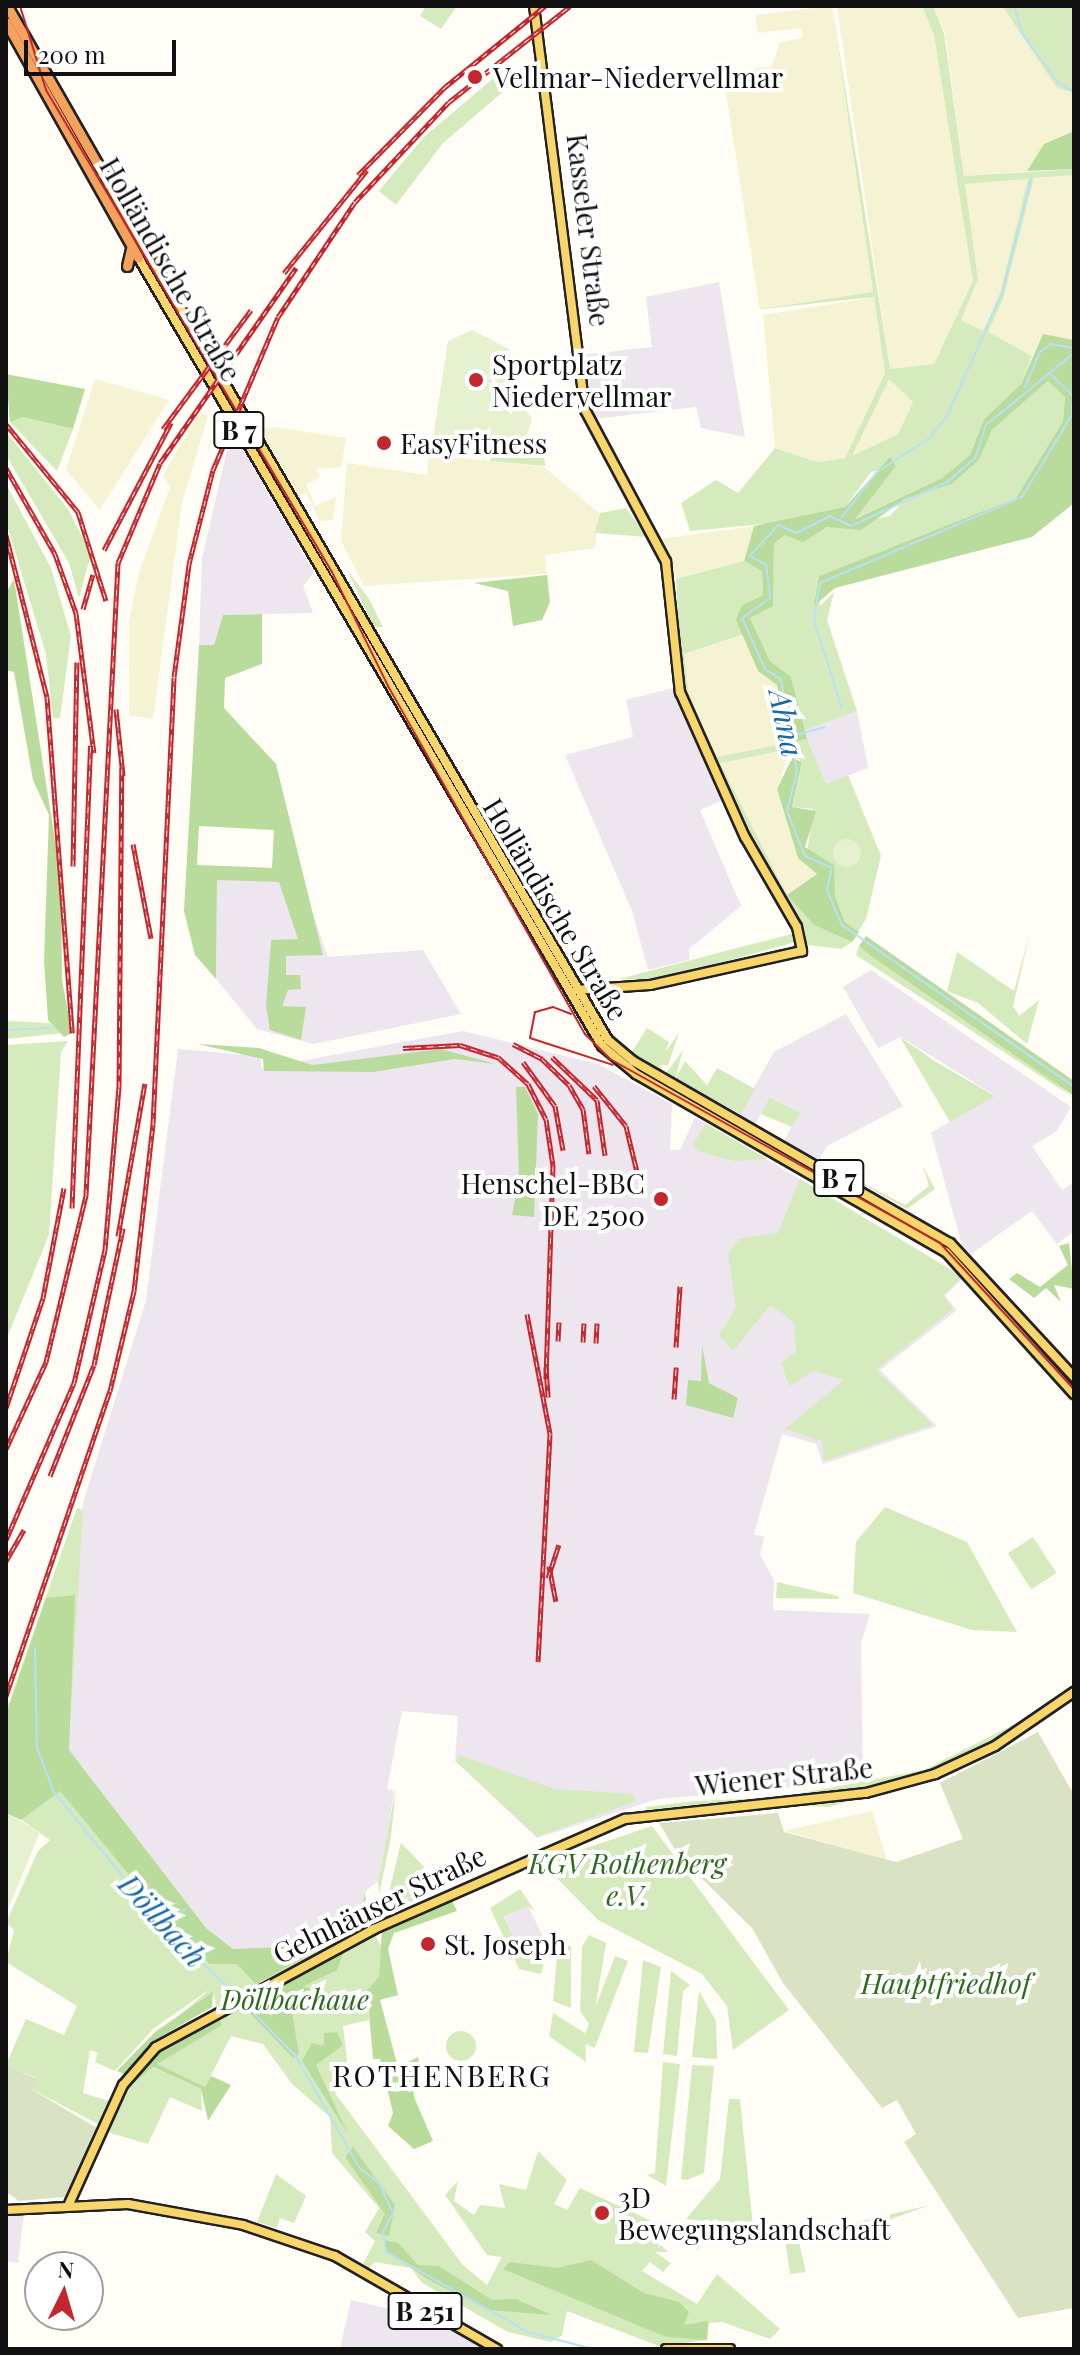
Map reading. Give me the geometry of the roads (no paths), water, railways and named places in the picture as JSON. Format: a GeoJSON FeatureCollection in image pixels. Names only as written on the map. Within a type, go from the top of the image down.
{"type":"FeatureCollection","features":[{"type":"Feature","properties":{"kind":"highway","name":"Holländische Straße"},"geometry":{"type":"LineString","coordinates":[[7,6],[136,242],[138,257]]}},
{"type":"Feature","properties":{"kind":"highway","name":"Holländische Straße"},"geometry":{"type":"LineString","coordinates":[[6,22],[136,242],[150,255]]}},
{"type":"Feature","properties":{"kind":"highway"},"geometry":{"type":"LineString","coordinates":[[127,201],[136,242],[127,266]]}},
{"type":"Feature","properties":{"kind":"main road","name":"Kasseler Straße"},"geometry":{"type":"LineString","coordinates":[[534,6],[585,410],[653,540],[674,589],[685,706],[758,863],[797,927],[802,951],[650,985],[576,990]]}},
{"type":"Feature","properties":{"kind":"main road","name":"Holländische Straße"},"geometry":{"type":"LineString","coordinates":[[150,255],[241,407],[576,990],[624,1055],[932,1231],[1023,1319],[1073,1375]]}},
{"type":"Feature","properties":{"kind":"main road","name":"Holländische Straße"},"geometry":{"type":"LineString","coordinates":[[138,257],[580,1015],[614,1059],[925,1238],[1013,1325],[1074,1394]]}},
{"type":"Feature","properties":{"kind":"main road"},"geometry":{"type":"LineString","coordinates":[[1013,1325],[1023,1319]]}},
{"type":"Feature","properties":{"kind":"main road","name":"Holländische Straße"},"geometry":{"type":"LineString","coordinates":[[1057,1375],[1073,1375]]}},
{"type":"Feature","properties":{"kind":"main road","name":"Wiener Straße"},"geometry":{"type":"LineString","coordinates":[[530,1855],[652,1813],[840,1797],[910,1782],[995,1746],[1074,1692]]}},
{"type":"Feature","properties":{"kind":"main road","name":"Gelnhäuser Straße"},"geometry":{"type":"LineString","coordinates":[[69,2204],[131,2073],[172,2035],[264,1986],[530,1855]]}},
{"type":"Feature","properties":{"kind":"main road","name":"B 251"},"geometry":{"type":"LineString","coordinates":[[6,2210],[69,2204],[143,2206],[290,2239],[335,2256],[497,2349]]}},
{"type":"Feature","properties":{"kind":"main road"},"geometry":{"type":"LineString","coordinates":[[666,2349],[730,2349]]}},
{"type":"Feature","properties":{"kind":"waterway","name":"Ahna"},"geometry":{"type":"LineString","coordinates":[[1014,6],[1022,33],[1058,83],[1074,92]]}},
{"type":"Feature","properties":{"kind":"waterway"},"geometry":{"type":"LineString","coordinates":[[841,518],[877,472],[930,438],[948,414],[1002,293],[1031,179]]}},
{"type":"Feature","properties":{"kind":"waterway","name":"Ahna"},"geometry":{"type":"LineString","coordinates":[[1025,387],[1040,352],[1051,344],[1074,348]]}},
{"type":"Feature","properties":{"kind":"waterway","name":"Ahna"},"geometry":{"type":"LineString","coordinates":[[1074,353],[986,425],[975,458],[947,482],[851,526],[830,516],[796,533],[778,525],[750,556],[766,565],[770,598],[742,618],[765,669],[781,679],[797,772],[787,811],[805,856],[832,868],[827,890],[842,925],[1074,1087]]}},
{"type":"Feature","properties":{"kind":"waterway"},"geometry":{"type":"LineString","coordinates":[[842,709],[814,620],[820,583],[1022,497],[1072,415],[1073,396],[1049,373]]}},
{"type":"Feature","properties":{"kind":"waterway"},"geometry":{"type":"LineString","coordinates":[[795,735],[825,727]]}},
{"type":"Feature","properties":{"kind":"waterway"},"geometry":{"type":"LineString","coordinates":[[6,1030],[50,1028]]}},
{"type":"Feature","properties":{"kind":"waterway","name":"Döllbach"},"geometry":{"type":"LineString","coordinates":[[35,1648],[37,1748],[54,1792],[164,1927],[241,1999]]}},
{"type":"Feature","properties":{"kind":"waterway"},"geometry":{"type":"LineString","coordinates":[[165,1926],[185,1909]]}},
{"type":"Feature","properties":{"kind":"waterway","name":"Döllbach"},"geometry":{"type":"LineString","coordinates":[[245,2004],[295,2055],[359,2167],[379,2183],[393,2213],[383,2232],[386,2252],[528,2332],[593,2349]]}},
{"type":"Feature","properties":{"kind":"tram line"},"geometry":{"type":"LineString","coordinates":[[20,6],[46,90],[332,572],[388,686],[585,1034],[610,1059],[940,1243],[1074,1389]]}},
{"type":"Feature","properties":{"kind":"tram line"},"geometry":{"type":"LineString","coordinates":[[571,1014],[553,1007],[535,1012],[530,1038],[613,1065]]}},
{"type":"Feature","properties":{"kind":"railway"},"geometry":{"type":"LineString","coordinates":[[358,175],[445,87],[545,6]]}},
{"type":"Feature","properties":{"kind":"railway"},"geometry":{"type":"LineString","coordinates":[[6,1696],[110,1391],[134,1291],[153,1124],[174,677],[189,564],[213,470],[278,317],[355,202],[449,102],[570,6]]}},
{"type":"Feature","properties":{"kind":"railway"},"geometry":{"type":"LineString","coordinates":[[284,273],[367,170]]}},
{"type":"Feature","properties":{"kind":"railway"},"geometry":{"type":"LineString","coordinates":[[6,1449],[46,1362],[86,1195],[118,563],[160,463],[296,268]]}},
{"type":"Feature","properties":{"kind":"railway"},"geometry":{"type":"LineString","coordinates":[[163,429],[251,310]]}},
{"type":"Feature","properties":{"kind":"railway"},"geometry":{"type":"LineString","coordinates":[[104,550],[171,423]]}},
{"type":"Feature","properties":{"kind":"railway"},"geometry":{"type":"LineString","coordinates":[[6,424],[78,512],[106,601]]}},
{"type":"Feature","properties":{"kind":"railway"},"geometry":{"type":"LineString","coordinates":[[6,468],[55,554],[76,613],[94,753]]}},
{"type":"Feature","properties":{"kind":"railway"},"geometry":{"type":"LineString","coordinates":[[6,535],[47,697],[72,1033]]}},
{"type":"Feature","properties":{"kind":"railway"},"geometry":{"type":"LineString","coordinates":[[83,609],[93,574]]}},
{"type":"Feature","properties":{"kind":"railway"},"geometry":{"type":"LineString","coordinates":[[73,866],[77,662]]}},
{"type":"Feature","properties":{"kind":"railway"},"geometry":{"type":"LineString","coordinates":[[116,709],[123,776]]}},
{"type":"Feature","properties":{"kind":"railway"},"geometry":{"type":"LineString","coordinates":[[72,1208],[91,745]]}},
{"type":"Feature","properties":{"kind":"railway"},"geometry":{"type":"LineString","coordinates":[[6,1540],[74,1383],[105,1250],[119,1087],[122,768]]}},
{"type":"Feature","properties":{"kind":"railway"},"geometry":{"type":"LineString","coordinates":[[133,844],[151,938]]}},
{"type":"Feature","properties":{"kind":"railway"},"geometry":{"type":"LineString","coordinates":[[513,1044],[542,1059],[569,1085],[583,1109],[589,1154]]}},
{"type":"Feature","properties":{"kind":"railway"},"geometry":{"type":"LineString","coordinates":[[403,1048],[460,1045],[498,1057],[528,1084],[546,1119],[553,1166],[546,1379]]}},
{"type":"Feature","properties":{"kind":"railway"},"geometry":{"type":"LineString","coordinates":[[552,1057],[597,1100],[605,1155]]}},
{"type":"Feature","properties":{"kind":"railway"},"geometry":{"type":"LineString","coordinates":[[523,1062],[555,1106],[563,1150]]}},
{"type":"Feature","properties":{"kind":"railway"},"geometry":{"type":"LineString","coordinates":[[118,1236],[145,1083]]}},
{"type":"Feature","properties":{"kind":"railway"},"geometry":{"type":"LineString","coordinates":[[594,1086],[626,1126],[638,1176]]}},
{"type":"Feature","properties":{"kind":"railway"},"geometry":{"type":"LineString","coordinates":[[6,1408],[43,1298],[64,1188]]}},
{"type":"Feature","properties":{"kind":"railway"},"geometry":{"type":"LineString","coordinates":[[50,1476],[94,1365],[123,1228]]}},
{"type":"Feature","properties":{"kind":"railway"},"geometry":{"type":"LineString","coordinates":[[676,1347],[680,1286]]}},
{"type":"Feature","properties":{"kind":"railway"},"geometry":{"type":"LineString","coordinates":[[527,1314],[550,1434],[538,1662]]}},
{"type":"Feature","properties":{"kind":"railway"},"geometry":{"type":"LineString","coordinates":[[558,1341],[559,1322]]}},
{"type":"Feature","properties":{"kind":"railway"},"geometry":{"type":"LineString","coordinates":[[583,1342],[584,1323]]}},
{"type":"Feature","properties":{"kind":"railway"},"geometry":{"type":"LineString","coordinates":[[596,1343],[597,1323]]}},
{"type":"Feature","properties":{"kind":"railway"},"geometry":{"type":"LineString","coordinates":[[546,1367],[548,1397]]}},
{"type":"Feature","properties":{"kind":"railway"},"geometry":{"type":"LineString","coordinates":[[674,1399],[676,1367]]}},
{"type":"Feature","properties":{"kind":"railway"},"geometry":{"type":"LineString","coordinates":[[6,1561],[24,1530]]}},
{"type":"Feature","properties":{"kind":"railway"},"geometry":{"type":"LineString","coordinates":[[548,1578],[559,1545]]}},
{"type":"Feature","properties":{"kind":"railway"},"geometry":{"type":"LineString","coordinates":[[549,1566],[556,1601]]}},
{"type":"Feature","properties":{"kind":"place","name":"Vellmar-Niedervellmar"},"geometry":{"type":"Point","coordinates":[475,77]}},
{"type":"Feature","properties":{"kind":"place","name":"Sportplatz Niedervellmar"},"geometry":{"type":"Point","coordinates":[476,380]}},
{"type":"Feature","properties":{"kind":"place","name":"EasyFitness"},"geometry":{"type":"Point","coordinates":[384,443]}},
{"type":"Feature","properties":{"kind":"place","name":"Henschel-BBC DE 2500"},"geometry":{"type":"Point","coordinates":[661,1199]}},
{"type":"Feature","properties":{"kind":"place","name":"St. Joseph"},"geometry":{"type":"Point","coordinates":[428,1944]}},
{"type":"Feature","properties":{"kind":"place","name":"3D Bewegungslandschaft"},"geometry":{"type":"Point","coordinates":[602,2213]}},
{"type":"Feature","properties":{"kind":"district","name":"ROTHENBERG"},"geometry":{"type":"Point","coordinates":[442,2075]}},
{"type":"Feature","properties":{"kind":"park label","name":"KGV Rothenberg e.V."},"geometry":{"type":"Point","coordinates":[627,1879]}},
{"type":"Feature","properties":{"kind":"park label","name":"Hauptfriedhof"},"geometry":{"type":"Point","coordinates":[946,1983]}},
{"type":"Feature","properties":{"kind":"park label","name":"Döllbachaue"},"geometry":{"type":"Point","coordinates":[295,1999]}}]}
